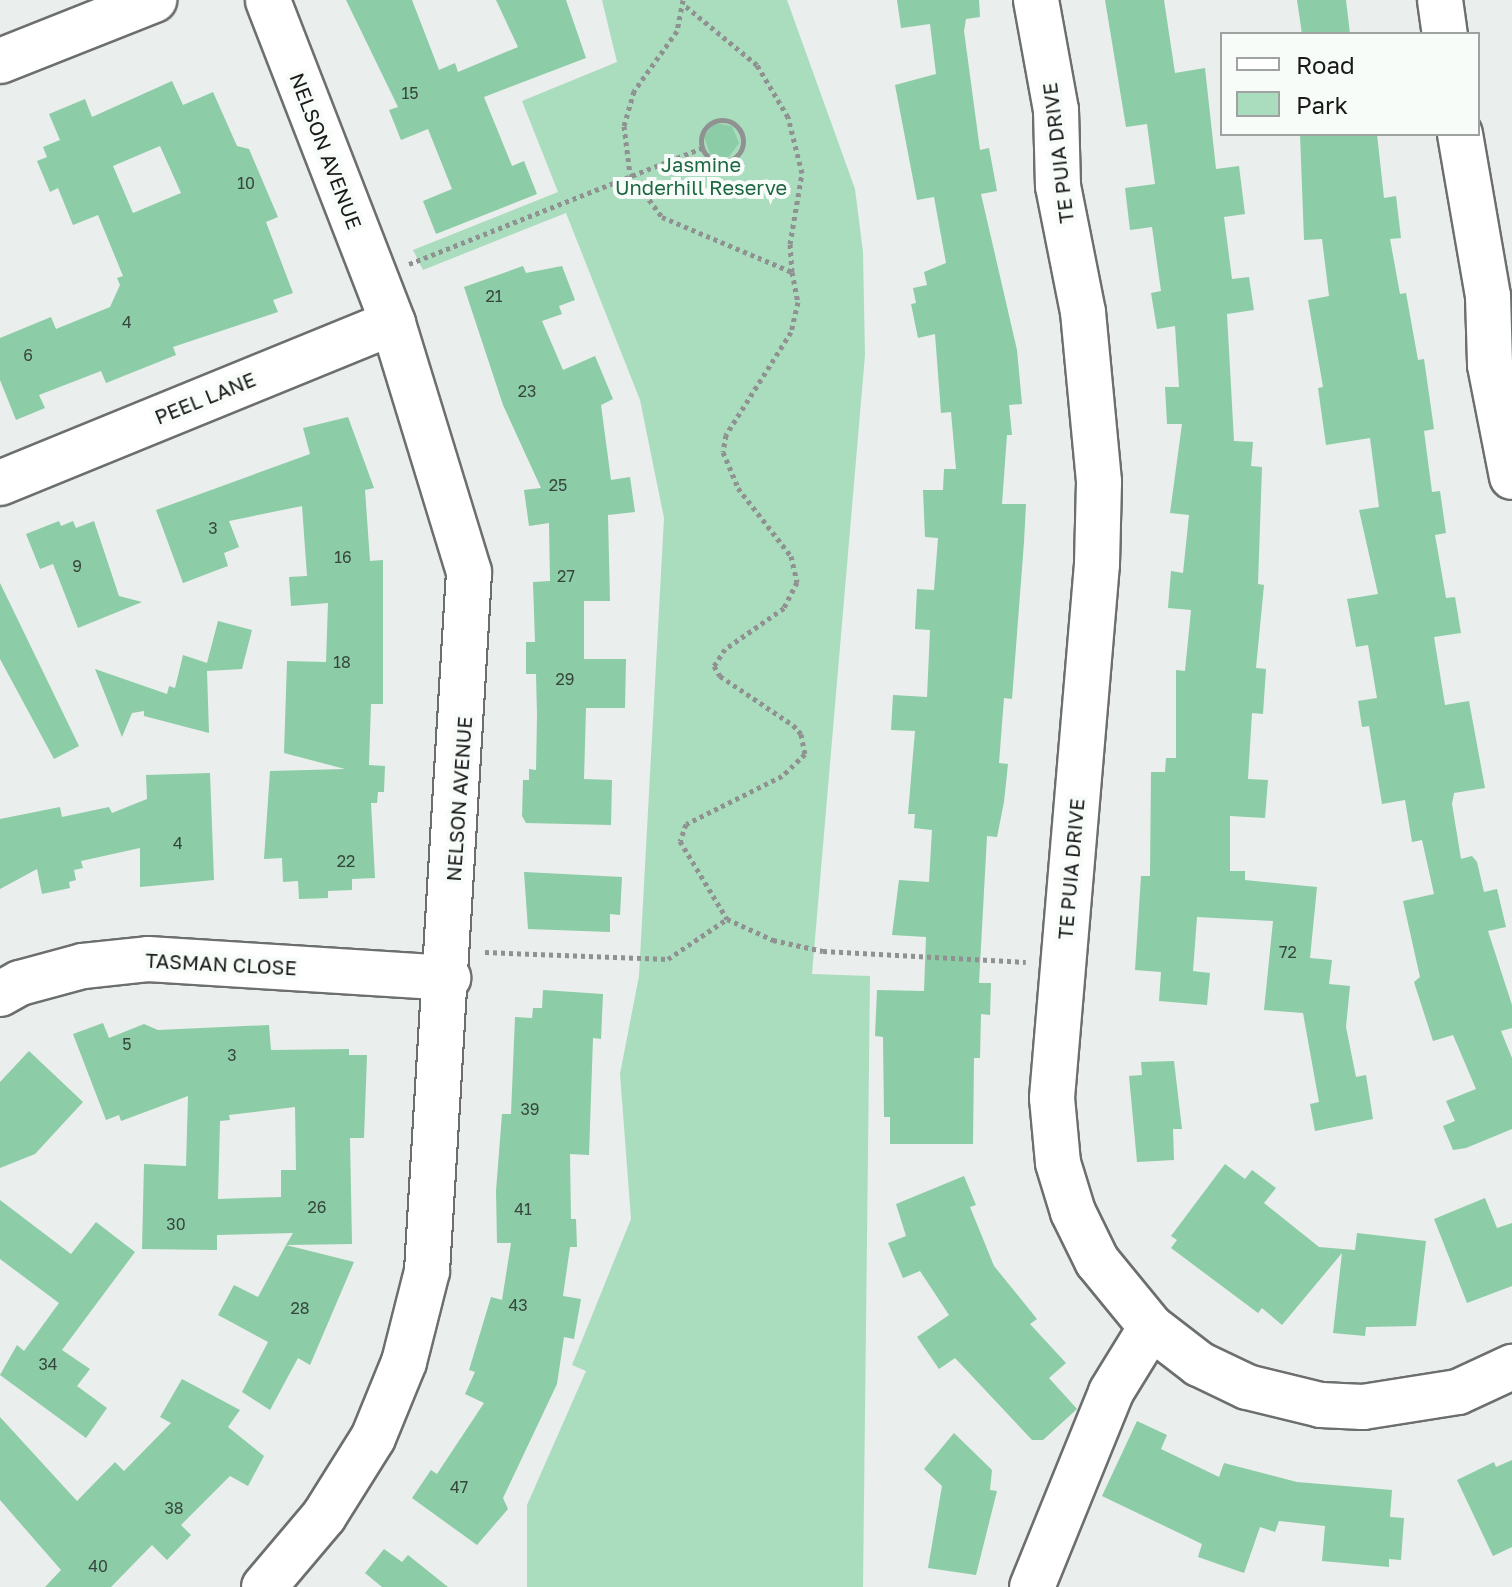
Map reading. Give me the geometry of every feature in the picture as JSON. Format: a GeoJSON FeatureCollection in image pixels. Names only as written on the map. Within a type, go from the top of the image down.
{"type":"FeatureCollection","features":[{"type":"Feature","properties":{"kind":"street"},"geometry":{"type":"LineString","coordinates":[[0,61],[154,0]]}},
{"type":"Feature","properties":{"kind":"street","name":"NELSON AVENUE"},"geometry":{"type":"LineString","coordinates":[[266,1586],[324,1516],[373,1438],[404,1362],[427,1271],[449,964],[469,572],[393,323],[268,0]]}},
{"type":"Feature","properties":{"kind":"street","name":"TE PUIA DRIVE"},"geometry":{"type":"LineString","coordinates":[[1036,0],[1056,110],[1058,186],[1083,312],[1099,482],[1052,1098],[1058,1163],[1073,1212],[1097,1261],[1151,1327],[1199,1364],[1247,1387],[1321,1405],[1412,1403],[1458,1392],[1512,1367]]}},
{"type":"Feature","properties":{"kind":"street"},"geometry":{"type":"LineString","coordinates":[[1440,0],[1445,32]]}},
{"type":"Feature","properties":{"kind":"street"},"geometry":{"type":"LineString","coordinates":[[1460,136],[1488,296],[1490,365],[1512,477]]}},
{"type":"Feature","properties":{"kind":"street","name":"PEEL LANE"},"geometry":{"type":"LineString","coordinates":[[6,477],[393,323]]}},
{"type":"Feature","properties":{"kind":"street","name":"TASMAN CLOSE"},"geometry":{"type":"LineString","coordinates":[[0,994],[20,983],[83,966],[148,959],[449,964]]}},
{"type":"Feature","properties":{"kind":"street"},"geometry":{"type":"LineString","coordinates":[[1032,1587],[1111,1392],[1151,1327]]}},
{"type":"Feature","properties":{"kind":"path"},"geometry":{"type":"LineString","coordinates":[[792,272],[662,217],[630,174],[624,126],[634,91],[677,31],[683,2],[757,65],[788,117],[802,173],[790,244],[798,302],[791,332],[726,435],[723,452],[738,488],[791,556],[797,582],[784,608],[725,649],[714,666],[720,676],[793,725],[801,734],[805,754],[782,776],[682,828],[680,841],[727,919],[791,946],[823,951],[1063,963]]}},
{"type":"Feature","properties":{"kind":"path"},"geometry":{"type":"LineString","coordinates":[[726,120],[742,132],[743,149],[733,159],[710,158],[702,148],[701,136],[710,123],[726,120]]}},
{"type":"Feature","properties":{"kind":"path"},"geometry":{"type":"LineString","coordinates":[[375,278],[630,174],[702,148]]}},
{"type":"Feature","properties":{"kind":"path"},"geometry":{"type":"LineString","coordinates":[[449,964],[645,962],[679,954],[727,919]]}},
{"type":"Feature","properties":{"kind":"green space","name":"Jasmine Underhill Reserve"},"geometry":{"type":"Polygon","coordinates":[[[602,0],[787,0],[855,189],[863,252],[865,355],[812,974],[870,976],[863,1587],[527,1587],[527,1505],[586,1371],[572,1365],[631,1219],[620,1074],[639,976],[664,518],[640,400],[566,213],[423,270],[413,250],[558,192],[522,101],[617,62],[602,0]]]}},
{"type":"Feature","properties":{"kind":"building"},"geometry":{"type":"Polygon","coordinates":[[[346,0],[412,0],[439,70],[455,63],[458,72],[518,47],[496,0],[566,0],[586,58],[484,97],[512,166],[524,161],[537,194],[436,234],[423,201],[452,189],[428,129],[401,140],[389,110],[398,107],[346,0]]]}},
{"type":"Feature","properties":{"kind":"building"},"geometry":{"type":"Polygon","coordinates":[[[897,0],[979,0],[980,17],[966,19],[964,31],[980,150],[989,148],[997,191],[981,194],[1017,350],[1022,404],[1009,405],[1012,435],[1007,435],[1002,504],[1026,504],[1012,699],[1004,698],[999,763],[1008,764],[1004,802],[997,837],[987,836],[979,983],[991,983],[990,1015],[981,1014],[980,1058],[974,1058],[973,1144],[890,1144],[890,1117],[884,1117],[883,1037],[875,1036],[877,990],[924,991],[926,937],[892,935],[899,880],[929,882],[932,830],[914,828],[915,814],[908,814],[915,731],[891,730],[893,695],[927,697],[930,630],[915,629],[917,589],[934,590],[938,538],[925,537],[923,490],[943,490],[944,469],[956,469],[951,412],[941,413],[935,334],[918,338],[911,304],[916,303],[913,288],[927,285],[924,272],[946,263],[934,197],[917,200],[895,85],[936,74],[930,24],[901,28],[897,0]]]}},
{"type":"Feature","properties":{"kind":"building"},"geometry":{"type":"Polygon","coordinates":[[[1105,0],[1164,0],[1175,73],[1205,68],[1216,169],[1239,166],[1245,214],[1224,217],[1232,279],[1249,277],[1254,310],[1227,314],[1234,441],[1253,442],[1251,466],[1262,467],[1258,584],[1264,585],[1256,668],[1266,669],[1263,714],[1252,713],[1248,779],[1268,780],[1265,818],[1230,816],[1230,871],[1245,871],[1245,880],[1317,887],[1310,958],[1332,960],[1329,984],[1350,986],[1346,1027],[1356,1077],[1366,1075],[1373,1119],[1315,1131],[1310,1104],[1319,1102],[1303,1013],[1264,1010],[1273,921],[1197,917],[1193,971],[1210,973],[1207,1005],[1159,1001],[1161,972],[1135,970],[1141,876],[1150,876],[1151,772],[1165,772],[1166,758],[1176,758],[1176,670],[1185,671],[1191,610],[1168,608],[1171,571],[1183,573],[1189,515],[1170,513],[1182,424],[1167,424],[1165,387],[1179,387],[1175,326],[1157,329],[1151,293],[1161,291],[1152,227],[1130,230],[1125,188],[1155,184],[1147,124],[1126,127],[1105,0]]]}},
{"type":"Feature","properties":{"kind":"building"},"geometry":{"type":"Polygon","coordinates":[[[1297,0],[1346,0],[1350,32],[1302,32],[1297,0]]]}},
{"type":"Feature","properties":{"kind":"building"},"geometry":{"type":"Polygon","coordinates":[[[172,81],[183,105],[213,92],[237,146],[249,149],[278,217],[266,222],[293,293],[273,300],[278,312],[173,347],[176,355],[106,383],[101,371],[39,395],[45,408],[16,420],[0,380],[0,338],[51,317],[56,329],[110,307],[120,285],[117,278],[123,276],[98,215],[73,225],[58,188],[50,192],[37,161],[47,157],[43,147],[60,140],[49,114],[85,99],[92,117],[172,81]],[[160,146],[113,166],[133,213],[181,193],[160,146]]]}},
{"type":"Feature","properties":{"kind":"building"},"geometry":{"type":"Polygon","coordinates":[[[714,123],[732,126],[739,143],[728,158],[710,154],[704,137],[714,123]]]}},
{"type":"Feature","properties":{"kind":"building"},"geometry":{"type":"Polygon","coordinates":[[[1300,136],[1377,136],[1384,198],[1396,196],[1401,238],[1390,239],[1400,294],[1406,293],[1418,360],[1424,359],[1434,429],[1424,431],[1432,492],[1440,491],[1446,533],[1435,535],[1446,598],[1455,597],[1461,633],[1434,637],[1445,705],[1469,701],[1485,788],[1454,793],[1452,804],[1461,859],[1472,856],[1477,862],[1484,892],[1497,889],[1506,927],[1488,931],[1512,1005],[1512,1028],[1501,1031],[1512,1058],[1512,1129],[1466,1148],[1453,1150],[1443,1126],[1455,1121],[1446,1101],[1476,1089],[1453,1035],[1433,1041],[1414,982],[1420,977],[1403,901],[1434,894],[1422,840],[1412,842],[1405,800],[1382,804],[1369,726],[1362,727],[1358,701],[1377,698],[1368,645],[1356,647],[1347,599],[1378,594],[1359,510],[1379,507],[1370,438],[1326,445],[1318,388],[1323,387],[1308,300],[1329,296],[1322,239],[1304,240],[1300,136]]]}},
{"type":"Feature","properties":{"kind":"building"},"geometry":{"type":"Polygon","coordinates":[[[523,266],[526,273],[562,266],[575,300],[559,306],[562,314],[542,321],[563,370],[595,356],[613,399],[601,405],[611,480],[630,477],[635,512],[608,515],[610,601],[584,601],[584,659],[626,659],[625,708],[586,708],[584,779],[612,780],[611,825],[526,823],[522,816],[523,780],[529,780],[529,769],[536,770],[536,674],[526,674],[526,642],[535,642],[533,582],[550,581],[549,523],[529,526],[524,490],[541,488],[503,405],[464,287],[523,266]]]}},
{"type":"Feature","properties":{"kind":"building"},"geometry":{"type":"Polygon","coordinates":[[[348,417],[374,488],[365,490],[370,561],[383,560],[383,704],[371,704],[369,765],[385,766],[384,792],[378,792],[377,803],[371,803],[375,878],[352,879],[352,890],[328,891],[328,898],[299,899],[298,881],[283,882],[282,858],[264,859],[270,771],[345,769],[284,753],[287,661],[326,662],[328,603],[291,606],[289,577],[307,576],[302,506],[229,521],[239,547],[224,553],[228,566],[183,583],[156,510],[310,454],[303,428],[348,417]]]}},
{"type":"Feature","properties":{"kind":"building"},"geometry":{"type":"Polygon","coordinates":[[[59,521],[61,526],[73,521],[76,528],[94,521],[119,596],[142,602],[78,628],[53,564],[40,569],[26,534],[59,521]]]}},
{"type":"Feature","properties":{"kind":"building"},"geometry":{"type":"Polygon","coordinates":[[[0,583],[79,746],[54,759],[0,659],[0,583]]]}},
{"type":"Feature","properties":{"kind":"building"},"geometry":{"type":"Polygon","coordinates":[[[218,621],[252,630],[242,669],[207,671],[209,733],[144,716],[144,711],[132,713],[122,737],[95,669],[167,694],[169,686],[175,688],[183,655],[207,663],[218,621]]]}},
{"type":"Feature","properties":{"kind":"building"},"geometry":{"type":"Polygon","coordinates":[[[210,773],[214,880],[140,887],[140,848],[81,861],[83,868],[74,870],[76,880],[69,882],[70,888],[42,894],[37,869],[0,889],[0,819],[60,807],[62,817],[109,807],[112,813],[147,799],[146,775],[210,773]]]}},
{"type":"Feature","properties":{"kind":"building"},"geometry":{"type":"Polygon","coordinates":[[[524,872],[622,877],[620,915],[610,914],[610,932],[528,929],[524,872]]]}},
{"type":"Feature","properties":{"kind":"building"},"geometry":{"type":"Polygon","coordinates":[[[543,990],[603,994],[601,1039],[593,1038],[589,1155],[570,1154],[571,1219],[576,1219],[577,1247],[570,1247],[563,1296],[581,1299],[574,1339],[564,1337],[557,1384],[503,1498],[508,1509],[477,1545],[412,1498],[431,1470],[437,1474],[484,1403],[465,1394],[475,1372],[469,1370],[491,1297],[502,1300],[511,1243],[497,1243],[496,1191],[502,1114],[511,1114],[515,1017],[532,1018],[533,1008],[542,1008],[543,990]]]}},
{"type":"Feature","properties":{"kind":"building"},"geometry":{"type":"Polygon","coordinates":[[[103,1023],[109,1038],[144,1024],[158,1030],[269,1025],[271,1050],[349,1049],[349,1055],[367,1055],[364,1138],[350,1138],[352,1244],[286,1245],[293,1233],[217,1235],[217,1250],[142,1249],[144,1164],[186,1166],[188,1096],[121,1121],[119,1115],[106,1120],[73,1034],[103,1023]],[[295,1107],[229,1115],[230,1120],[220,1121],[218,1199],[281,1197],[281,1170],[296,1170],[295,1107]]]}},
{"type":"Feature","properties":{"kind":"building"},"geometry":{"type":"Polygon","coordinates":[[[29,1051],[83,1102],[35,1154],[0,1168],[0,1082],[29,1051]]]}},
{"type":"Feature","properties":{"kind":"building"},"geometry":{"type":"Polygon","coordinates":[[[1174,1061],[1182,1129],[1173,1129],[1174,1160],[1137,1162],[1129,1076],[1142,1075],[1141,1062],[1174,1061]]]}},
{"type":"Feature","properties":{"kind":"building"},"geometry":{"type":"Polygon","coordinates":[[[1225,1164],[1245,1179],[1252,1170],[1276,1188],[1264,1203],[1319,1247],[1355,1250],[1357,1233],[1426,1241],[1416,1326],[1366,1327],[1365,1336],[1333,1333],[1342,1253],[1282,1325],[1262,1308],[1258,1313],[1171,1248],[1177,1240],[1171,1236],[1225,1164]]]}},
{"type":"Feature","properties":{"kind":"building"},"geometry":{"type":"Polygon","coordinates":[[[964,1176],[976,1205],[970,1207],[994,1266],[1037,1319],[1030,1324],[1066,1363],[1049,1378],[1077,1409],[1043,1440],[1032,1440],[955,1358],[939,1369],[917,1337],[949,1315],[920,1271],[903,1278],[888,1243],[906,1236],[896,1204],[964,1176]]]}},
{"type":"Feature","properties":{"kind":"building"},"geometry":{"type":"Polygon","coordinates":[[[1485,1198],[1497,1228],[1512,1223],[1512,1286],[1467,1303],[1434,1219],[1485,1198]]]}},
{"type":"Feature","properties":{"kind":"building"},"geometry":{"type":"Polygon","coordinates":[[[0,1200],[71,1254],[96,1222],[135,1252],[62,1350],[90,1369],[77,1386],[107,1408],[86,1438],[0,1375],[17,1345],[24,1351],[59,1303],[0,1259],[0,1200]]]}},
{"type":"Feature","properties":{"kind":"building"},"geometry":{"type":"Polygon","coordinates":[[[286,1245],[354,1262],[310,1365],[298,1358],[270,1410],[242,1392],[268,1342],[218,1315],[234,1285],[258,1297],[286,1245]]]}},
{"type":"Feature","properties":{"kind":"building"},"geometry":{"type":"Polygon","coordinates":[[[182,1379],[240,1410],[228,1427],[264,1456],[248,1486],[230,1476],[181,1525],[191,1535],[167,1560],[152,1545],[111,1587],[45,1587],[61,1570],[0,1500],[0,1417],[77,1501],[115,1462],[124,1471],[171,1423],[160,1417],[182,1379]]]}},
{"type":"Feature","properties":{"kind":"building"},"geometry":{"type":"Polygon","coordinates":[[[1137,1421],[1167,1435],[1161,1449],[1219,1477],[1224,1463],[1297,1482],[1392,1490],[1390,1517],[1404,1518],[1401,1560],[1389,1559],[1389,1567],[1322,1561],[1325,1526],[1279,1521],[1275,1532],[1260,1527],[1244,1573],[1198,1557],[1202,1544],[1102,1496],[1137,1421]]]}},
{"type":"Feature","properties":{"kind":"building"},"geometry":{"type":"Polygon","coordinates":[[[954,1433],[992,1470],[990,1490],[997,1491],[976,1575],[928,1568],[942,1486],[924,1469],[954,1433]]]}},
{"type":"Feature","properties":{"kind":"building"},"geometry":{"type":"Polygon","coordinates":[[[1512,1460],[1512,1547],[1493,1556],[1457,1480],[1494,1462],[1496,1467],[1512,1460]]]}},
{"type":"Feature","properties":{"kind":"building"},"geometry":{"type":"Polygon","coordinates":[[[384,1549],[402,1562],[408,1555],[448,1587],[382,1587],[365,1573],[384,1549]]]}}]}
